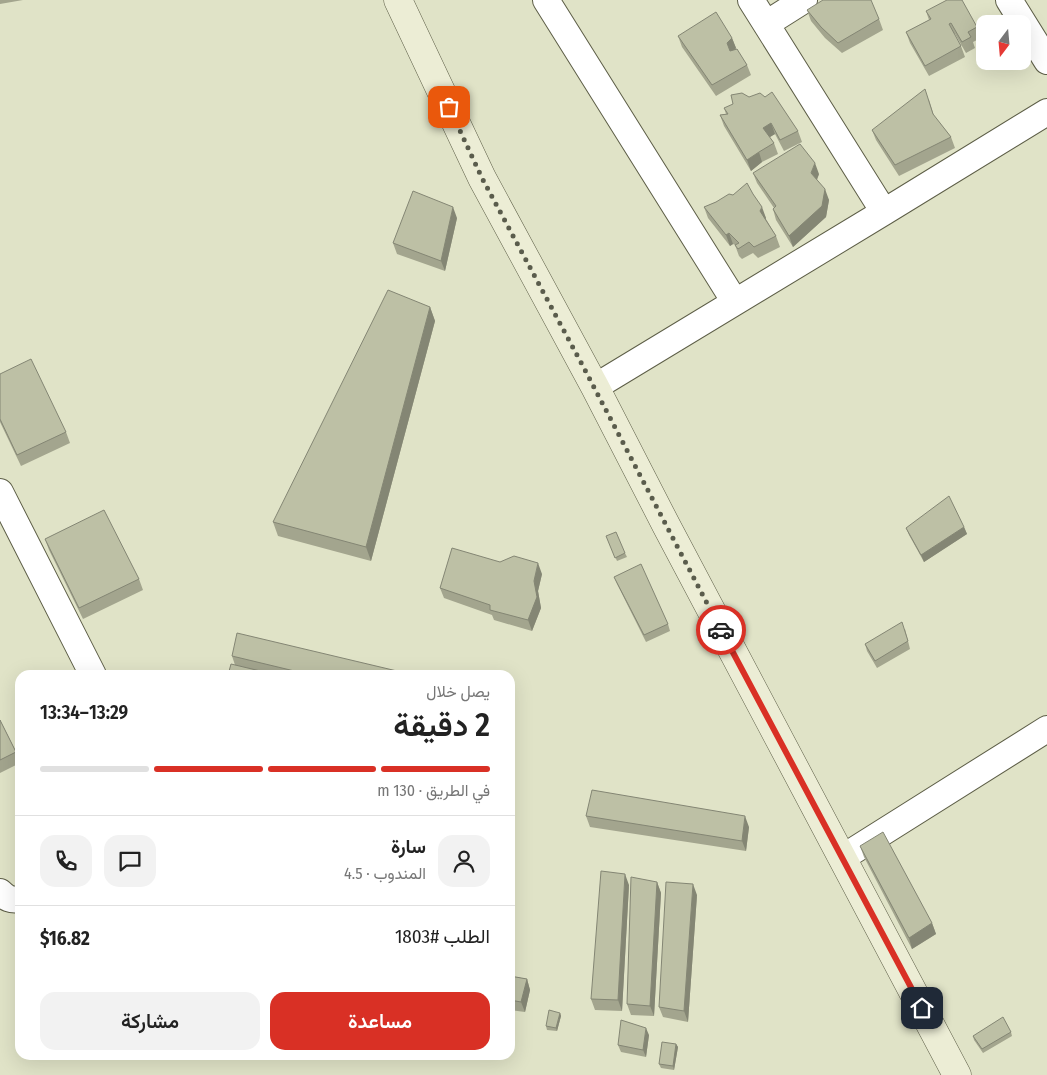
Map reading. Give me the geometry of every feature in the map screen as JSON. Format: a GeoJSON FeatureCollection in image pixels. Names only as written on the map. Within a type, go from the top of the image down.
{"type":"FeatureCollection","features":[{"type":"Feature","properties":{"kind":"main road"},"geometry":{"type":"LineString","coordinates":[[398,0],[482,178],[595,388],[957,1075]]}},
{"type":"Feature","properties":{"kind":"street"},"geometry":{"type":"LineString","coordinates":[[546,0],[735,302]]}},
{"type":"Feature","properties":{"kind":"street"},"geometry":{"type":"LineString","coordinates":[[751,0],[884,212]]}},
{"type":"Feature","properties":{"kind":"street"},"geometry":{"type":"LineString","coordinates":[[766,24],[804,0]]}},
{"type":"Feature","properties":{"kind":"street"},"geometry":{"type":"LineString","coordinates":[[1009,0],[1047,61]]}},
{"type":"Feature","properties":{"kind":"street"},"geometry":{"type":"LineString","coordinates":[[595,388],[1047,112]]}},
{"type":"Feature","properties":{"kind":"street"},"geometry":{"type":"LineString","coordinates":[[0,492],[90,670]]}},
{"type":"Feature","properties":{"kind":"street"},"geometry":{"type":"LineString","coordinates":[[842,858],[1047,730]]}},
{"type":"Feature","properties":{"kind":"street"},"geometry":{"type":"LineString","coordinates":[[0,892],[5,897],[15,900]]}},
{"type":"Feature","properties":{"kind":"building"},"geometry":{"type":"Polygon","coordinates":[[[823,0],[871,0],[879,19],[838,43],[807,10],[823,0]]]}},
{"type":"Feature","properties":{"kind":"building"},"geometry":{"type":"Polygon","coordinates":[[[947,0],[962,0],[976,28],[968,32],[971,37],[962,42],[951,23],[949,24],[961,46],[925,66],[906,32],[931,19],[926,11],[947,0]]]}},
{"type":"Feature","properties":{"kind":"building"},"geometry":{"type":"Polygon","coordinates":[[[716,12],[732,38],[727,43],[730,51],[737,49],[747,65],[712,85],[678,36],[716,12]]]}},
{"type":"Feature","properties":{"kind":"building"},"geometry":{"type":"Polygon","coordinates":[[[925,89],[933,114],[951,137],[895,165],[872,130],[925,89]]]}},
{"type":"Feature","properties":{"kind":"building"},"geometry":{"type":"Polygon","coordinates":[[[772,92],[798,131],[780,140],[771,123],[763,128],[774,143],[747,160],[720,115],[728,114],[724,108],[733,104],[731,95],[742,93],[749,97],[760,93],[765,97],[772,92]]]}},
{"type":"Feature","properties":{"kind":"building"},"geometry":{"type":"Polygon","coordinates":[[[800,144],[815,163],[811,173],[825,189],[822,206],[789,236],[773,209],[776,206],[753,173],[800,144]]]}},
{"type":"Feature","properties":{"kind":"building"},"geometry":{"type":"Polygon","coordinates":[[[747,183],[762,207],[760,211],[776,236],[754,247],[749,242],[738,249],[735,245],[739,243],[729,233],[726,235],[704,207],[729,194],[733,195],[747,183]]]}},
{"type":"Feature","properties":{"kind":"building"},"geometry":{"type":"Polygon","coordinates":[[[413,191],[453,207],[441,261],[393,243],[413,191]]]}},
{"type":"Feature","properties":{"kind":"building"},"geometry":{"type":"Polygon","coordinates":[[[388,290],[430,307],[366,547],[273,522],[388,290]]]}},
{"type":"Feature","properties":{"kind":"building"},"geometry":{"type":"Polygon","coordinates":[[[31,359],[66,432],[17,455],[0,419],[0,374],[31,359]]]}},
{"type":"Feature","properties":{"kind":"building"},"geometry":{"type":"Polygon","coordinates":[[[949,496],[964,527],[921,555],[906,528],[949,496]]]}},
{"type":"Feature","properties":{"kind":"building"},"geometry":{"type":"Polygon","coordinates":[[[104,510],[139,579],[79,608],[45,539],[104,510]]]}},
{"type":"Feature","properties":{"kind":"building"},"geometry":{"type":"Polygon","coordinates":[[[616,532],[625,553],[615,558],[606,536],[616,532]]]}},
{"type":"Feature","properties":{"kind":"building"},"geometry":{"type":"Polygon","coordinates":[[[452,548],[500,562],[514,556],[538,563],[534,581],[537,597],[528,620],[490,610],[490,605],[440,588],[452,548]]]}},
{"type":"Feature","properties":{"kind":"building"},"geometry":{"type":"Polygon","coordinates":[[[641,564],[668,624],[644,635],[614,577],[641,564]]]}},
{"type":"Feature","properties":{"kind":"building"},"geometry":{"type":"Polygon","coordinates":[[[902,622],[908,641],[875,661],[865,644],[902,622]]]}},
{"type":"Feature","properties":{"kind":"building"},"geometry":{"type":"Polygon","coordinates":[[[237,633],[393,670],[290,670],[232,656],[237,633]]]}},
{"type":"Feature","properties":{"kind":"building"},"geometry":{"type":"Polygon","coordinates":[[[231,664],[256,670],[229,670],[231,664]]]}},
{"type":"Feature","properties":{"kind":"building"},"geometry":{"type":"Polygon","coordinates":[[[0,720],[15,752],[0,760],[0,720]]]}},
{"type":"Feature","properties":{"kind":"building"},"geometry":{"type":"Polygon","coordinates":[[[592,790],[745,816],[742,841],[586,816],[592,790]]]}},
{"type":"Feature","properties":{"kind":"building"},"geometry":{"type":"Polygon","coordinates":[[[883,832],[932,923],[909,938],[860,846],[883,832]]]}},
{"type":"Feature","properties":{"kind":"building"},"geometry":{"type":"Polygon","coordinates":[[[601,871],[625,874],[618,1000],[591,999],[601,871]]]}},
{"type":"Feature","properties":{"kind":"building"},"geometry":{"type":"Polygon","coordinates":[[[631,877],[657,882],[650,1006],[627,1004],[631,877]]]}},
{"type":"Feature","properties":{"kind":"building"},"geometry":{"type":"Polygon","coordinates":[[[666,882],[693,884],[684,1011],[659,1007],[666,882]]]}},
{"type":"Feature","properties":{"kind":"building"},"geometry":{"type":"Polygon","coordinates":[[[515,977],[527,979],[521,1002],[515,1001],[515,977]]]}},
{"type":"Feature","properties":{"kind":"building"},"geometry":{"type":"Polygon","coordinates":[[[549,1010],[560,1013],[556,1028],[546,1026],[549,1010]]]}},
{"type":"Feature","properties":{"kind":"building"},"geometry":{"type":"Polygon","coordinates":[[[1003,1017],[1011,1032],[982,1049],[973,1036],[1003,1017]]]}},
{"type":"Feature","properties":{"kind":"building"},"geometry":{"type":"Polygon","coordinates":[[[621,1020],[646,1028],[643,1050],[618,1045],[621,1020]]]}},
{"type":"Feature","properties":{"kind":"building"},"geometry":{"type":"Polygon","coordinates":[[[662,1042],[676,1044],[673,1066],[659,1064],[662,1042]]]}},
{"type":"Feature","properties":{"kind":"way so far"},"geometry":{"type":"LineString","coordinates":[[449,107],[482,178],[721,630]]}},
{"type":"Feature","properties":{"kind":"route"},"geometry":{"type":"LineString","coordinates":[[721,630],[922,1008]]}}]}
